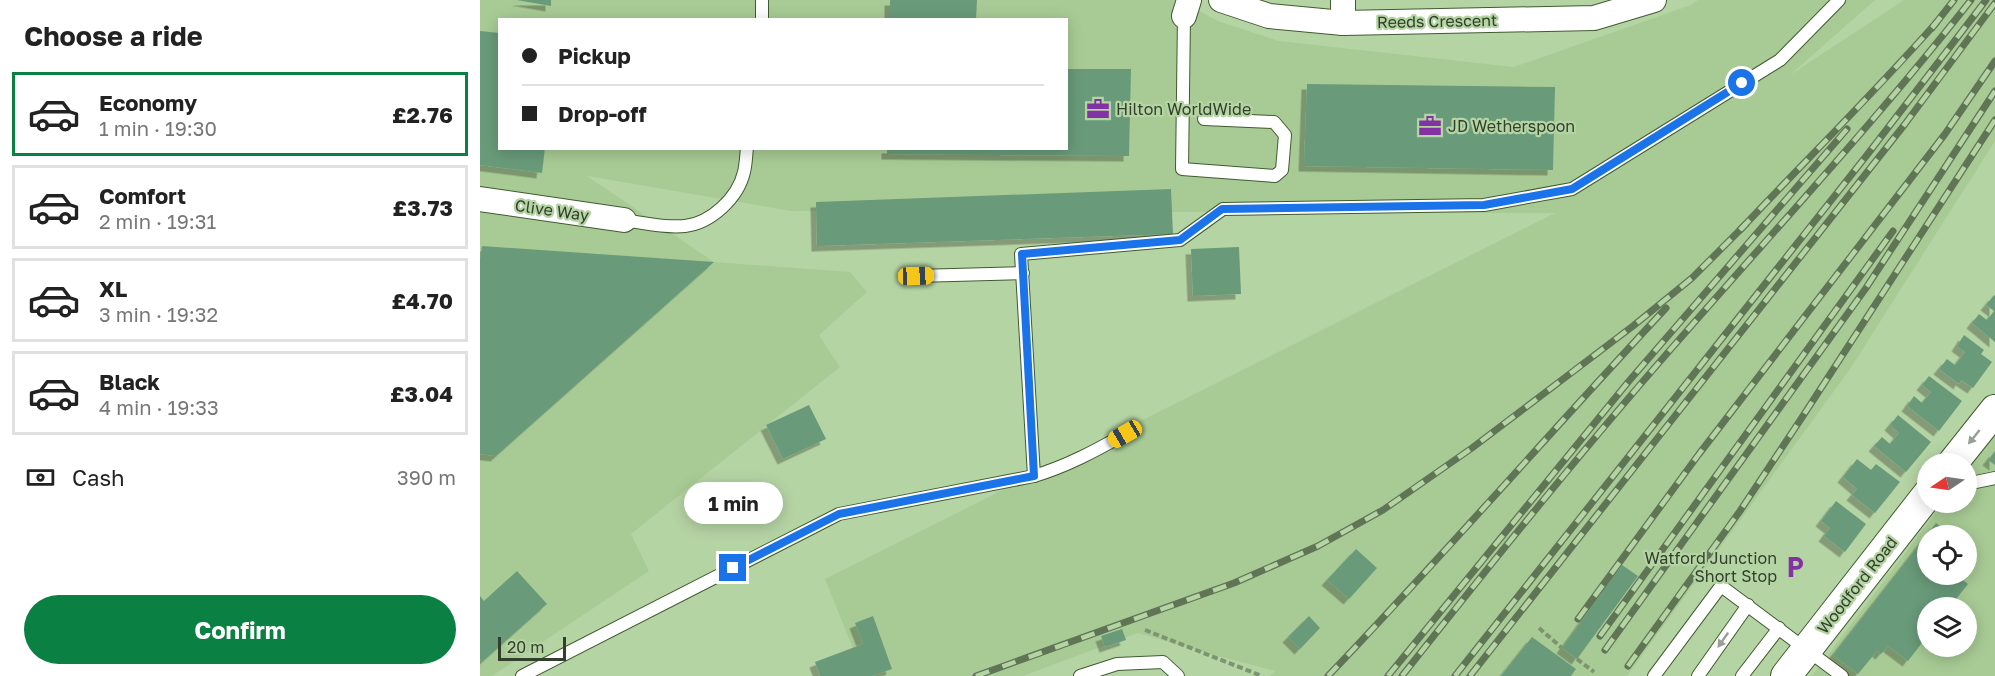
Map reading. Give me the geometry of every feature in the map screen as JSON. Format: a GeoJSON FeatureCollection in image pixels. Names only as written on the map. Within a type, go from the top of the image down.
{"type":"FeatureCollection","features":[{"type":"Feature","properties":{"kind":"street","name":"Reeds Crescent"},"geometry":{"type":"LineString","coordinates":[[1221,0],[1269,16],[1343,11],[1596,9],[1654,0]]}},
{"type":"Feature","properties":{"kind":"street","name":"Clive Way"},"geometry":{"type":"LineString","coordinates":[[480,199],[624,220]]}},
{"type":"Feature","properties":{"kind":"street"},"geometry":{"type":"LineString","coordinates":[[1961,453],[1995,410]]}},
{"type":"Feature","properties":{"kind":"street","name":"Woodford Road"},"geometry":{"type":"LineString","coordinates":[[1786,676],[1917,508]]}},
{"type":"Feature","properties":{"kind":"lane"},"geometry":{"type":"LineString","coordinates":[[762,0],[762,18]]}},
{"type":"Feature","properties":{"kind":"lane"},"geometry":{"type":"LineString","coordinates":[[1034,476],[1022,254],[1180,240],[1222,209],[1484,205],[1572,189],[1780,60],[1839,0]]}},
{"type":"Feature","properties":{"kind":"lane"},"geometry":{"type":"LineString","coordinates":[[1187,8],[1182,169],[1275,176],[1282,170],[1285,135],[1274,122],[1204,119]]}},
{"type":"Feature","properties":{"kind":"lane"},"geometry":{"type":"LineString","coordinates":[[624,220],[687,226],[708,217],[728,202],[738,188],[744,172],[747,150]]}},
{"type":"Feature","properties":{"kind":"lane"},"geometry":{"type":"LineString","coordinates":[[916,276],[1023,273]]}},
{"type":"Feature","properties":{"kind":"lane"},"geometry":{"type":"LineString","coordinates":[[522,676],[839,514],[1034,476],[1059,469],[1081,459],[1125,434]]}},
{"type":"Feature","properties":{"kind":"lane"},"geometry":{"type":"LineString","coordinates":[[1977,482],[1995,478]]}},
{"type":"Feature","properties":{"kind":"lane"},"geometry":{"type":"LineString","coordinates":[[1654,676],[1720,586],[1842,676]]}},
{"type":"Feature","properties":{"kind":"lane"},"geometry":{"type":"LineString","coordinates":[[1698,676],[1748,605]]}},
{"type":"Feature","properties":{"kind":"lane"},"geometry":{"type":"LineString","coordinates":[[1742,676],[1779,628]]}},
{"type":"Feature","properties":{"kind":"lane"},"geometry":{"type":"LineString","coordinates":[[1080,676],[1117,664],[1163,662],[1178,676]]}},
{"type":"Feature","properties":{"kind":"path"},"geometry":{"type":"LineString","coordinates":[[1539,628],[1562,648]]}},
{"type":"Feature","properties":{"kind":"path"},"geometry":{"type":"LineString","coordinates":[[1145,630],[1262,676]]}},
{"type":"Feature","properties":{"kind":"path"},"geometry":{"type":"LineString","coordinates":[[1577,659],[1593,672]]}},
{"type":"Feature","properties":{"kind":"shaded area"},"geometry":{"type":"Polygon","coordinates":[[[480,0],[1179,0],[1218,21],[1279,41],[1514,67],[1691,5],[1698,0],[1875,0],[1790,75],[1904,0],[1995,0],[1995,141],[1850,369],[1627,676],[1270,676],[1275,671],[1138,633],[1023,676],[864,676],[825,579],[1555,213],[791,211],[587,176],[714,262],[850,272],[867,292],[819,335],[840,367],[631,534],[649,571],[492,676],[480,676],[480,0]]]}},
{"type":"Feature","properties":{"kind":"shaded area"},"geometry":{"type":"Polygon","coordinates":[[[1995,434],[1995,676],[1812,676],[1917,537],[1917,585],[1977,585],[1977,525],[1926,525],[1935,513],[1977,513],[1977,458],[1995,434]]]}},
{"type":"Feature","properties":{"kind":"building"},"geometry":{"type":"Polygon","coordinates":[[[517,0],[551,0],[551,6],[517,0]]]}},
{"type":"Feature","properties":{"kind":"building"},"geometry":{"type":"Polygon","coordinates":[[[890,0],[977,0],[976,18],[890,18],[890,0]]]}},
{"type":"Feature","properties":{"kind":"building"},"geometry":{"type":"Polygon","coordinates":[[[480,31],[498,33],[498,150],[545,150],[542,173],[480,165],[480,31]]]}},
{"type":"Feature","properties":{"kind":"building","name":"Hilton WorldWide"},"geometry":{"type":"Polygon","coordinates":[[[1068,69],[1131,69],[1129,156],[887,154],[887,150],[1068,150],[1068,69]]]}},
{"type":"Feature","properties":{"kind":"building","name":"JD Wetherspoon"},"geometry":{"type":"Polygon","coordinates":[[[1307,84],[1555,87],[1553,170],[1304,166],[1307,84]]]}},
{"type":"Feature","properties":{"kind":"building"},"geometry":{"type":"Polygon","coordinates":[[[1171,189],[1173,234],[817,246],[816,202],[1171,189]]]}},
{"type":"Feature","properties":{"kind":"building"},"geometry":{"type":"Polygon","coordinates":[[[482,246],[714,262],[496,456],[480,454],[480,260],[482,246]]]}},
{"type":"Feature","properties":{"kind":"building"},"geometry":{"type":"Polygon","coordinates":[[[1239,247],[1241,294],[1193,296],[1191,249],[1239,247]]]}},
{"type":"Feature","properties":{"kind":"building"},"geometry":{"type":"Polygon","coordinates":[[[1994,295],[1995,342],[1972,323],[1979,314],[1987,320],[1994,311],[1986,305],[1994,295]]]}},
{"type":"Feature","properties":{"kind":"building"},"geometry":{"type":"Polygon","coordinates":[[[1964,335],[1984,350],[1981,354],[1992,362],[1973,388],[1961,380],[1959,384],[1939,369],[1947,359],[1955,365],[1965,352],[1957,346],[1964,335]]]}},
{"type":"Feature","properties":{"kind":"building"},"geometry":{"type":"Polygon","coordinates":[[[1929,376],[1962,401],[1939,431],[1907,406],[1914,396],[1922,403],[1931,392],[1922,385],[1929,376]]]}},
{"type":"Feature","properties":{"kind":"building"},"geometry":{"type":"Polygon","coordinates":[[[809,405],[826,439],[783,459],[766,425],[809,405]]]}},
{"type":"Feature","properties":{"kind":"building"},"geometry":{"type":"Polygon","coordinates":[[[1898,415],[1931,442],[1922,453],[1917,453],[1917,459],[1906,472],[1874,446],[1882,437],[1890,444],[1899,433],[1890,425],[1898,415]]]}},
{"type":"Feature","properties":{"kind":"building"},"geometry":{"type":"Polygon","coordinates":[[[1995,451],[1995,465],[1988,460],[1995,451]]]}},
{"type":"Feature","properties":{"kind":"building"},"geometry":{"type":"Polygon","coordinates":[[[1857,459],[1871,470],[1876,464],[1900,482],[1875,513],[1852,495],[1857,489],[1843,477],[1857,459]]]}},
{"type":"Feature","properties":{"kind":"building"},"geometry":{"type":"Polygon","coordinates":[[[1836,501],[1866,524],[1845,552],[1824,536],[1830,528],[1821,521],[1836,501]]]}},
{"type":"Feature","properties":{"kind":"building"},"geometry":{"type":"Polygon","coordinates":[[[1917,547],[1917,585],[1967,585],[1958,597],[1917,597],[1917,649],[1908,661],[1888,646],[1881,654],[1877,651],[1858,674],[1833,655],[1917,547]]]}},
{"type":"Feature","properties":{"kind":"building"},"geometry":{"type":"Polygon","coordinates":[[[1356,549],[1377,568],[1349,599],[1327,580],[1356,549]]]}},
{"type":"Feature","properties":{"kind":"building"},"geometry":{"type":"Polygon","coordinates":[[[1622,565],[1638,576],[1577,659],[1562,648],[1622,565]]]}},
{"type":"Feature","properties":{"kind":"building"},"geometry":{"type":"Polygon","coordinates":[[[517,571],[547,604],[482,662],[480,659],[480,596],[484,601],[517,571]]]}},
{"type":"Feature","properties":{"kind":"building"},"geometry":{"type":"Polygon","coordinates":[[[873,616],[892,669],[872,676],[820,676],[815,662],[863,644],[855,623],[873,616]]]}},
{"type":"Feature","properties":{"kind":"building"},"geometry":{"type":"Polygon","coordinates":[[[1309,616],[1320,628],[1300,649],[1288,637],[1309,616]]]}},
{"type":"Feature","properties":{"kind":"building"},"geometry":{"type":"Polygon","coordinates":[[[1122,629],[1126,640],[1105,647],[1101,636],[1122,629]]]}},
{"type":"Feature","properties":{"kind":"building"},"geometry":{"type":"Polygon","coordinates":[[[1532,637],[1576,669],[1571,676],[1501,676],[1532,637]]]}},
{"type":"Feature","properties":{"kind":"railway"},"geometry":{"type":"LineString","coordinates":[[1932,28],[1954,0]]}},
{"type":"Feature","properties":{"kind":"railway"},"geometry":{"type":"LineString","coordinates":[[1402,676],[1612,417],[1866,127],[1971,0]]}},
{"type":"Feature","properties":{"kind":"railway"},"geometry":{"type":"LineString","coordinates":[[1455,676],[1867,155],[1986,0]]}},
{"type":"Feature","properties":{"kind":"railway"},"geometry":{"type":"LineString","coordinates":[[1470,676],[1905,124],[1995,3]]}},
{"type":"Feature","properties":{"kind":"railway"},"geometry":{"type":"LineString","coordinates":[[1740,230],[1936,23]]}},
{"type":"Feature","properties":{"kind":"railway"},"geometry":{"type":"LineString","coordinates":[[1578,619],[1699,454],[1945,134],[1995,61]]}},
{"type":"Feature","properties":{"kind":"railway"},"geometry":{"type":"LineString","coordinates":[[1605,650],[1866,288],[1995,91]]}},
{"type":"Feature","properties":{"kind":"railway"},"geometry":{"type":"LineString","coordinates":[[1628,666],[1740,511],[1995,120]]}},
{"type":"Feature","properties":{"kind":"railway"},"geometry":{"type":"LineString","coordinates":[[1388,676],[1629,381],[1847,129]]}},
{"type":"Feature","properties":{"kind":"railway"},"geometry":{"type":"LineString","coordinates":[[976,676],[1234,583],[1318,546],[1383,510],[1472,448],[1633,326],[1692,278],[1746,224]]}},
{"type":"Feature","properties":{"kind":"railway"},"geometry":{"type":"LineString","coordinates":[[1600,636],[1893,231]]}},
{"type":"Feature","properties":{"kind":"railway"},"geometry":{"type":"LineString","coordinates":[[1328,676],[1666,308]]}},
{"type":"Feature","properties":{"kind":"place","name":"Hilton WorldWide"},"geometry":{"type":"Point","coordinates":[1098,109]}},
{"type":"Feature","properties":{"kind":"place","name":"JD Wetherspoon"},"geometry":{"type":"Point","coordinates":[1430,126]}},
{"type":"Feature","properties":{"kind":"place","name":"Watford Junction Short Stop"},"geometry":{"type":"Point","coordinates":[1795,567]}},
{"type":"Feature","properties":{"kind":"route"},"geometry":{"type":"LineString","coordinates":[[733,568],[839,514],[1034,476],[1022,254],[1180,240],[1222,209],[1484,205],[1572,189],[1742,83]]}}]}
